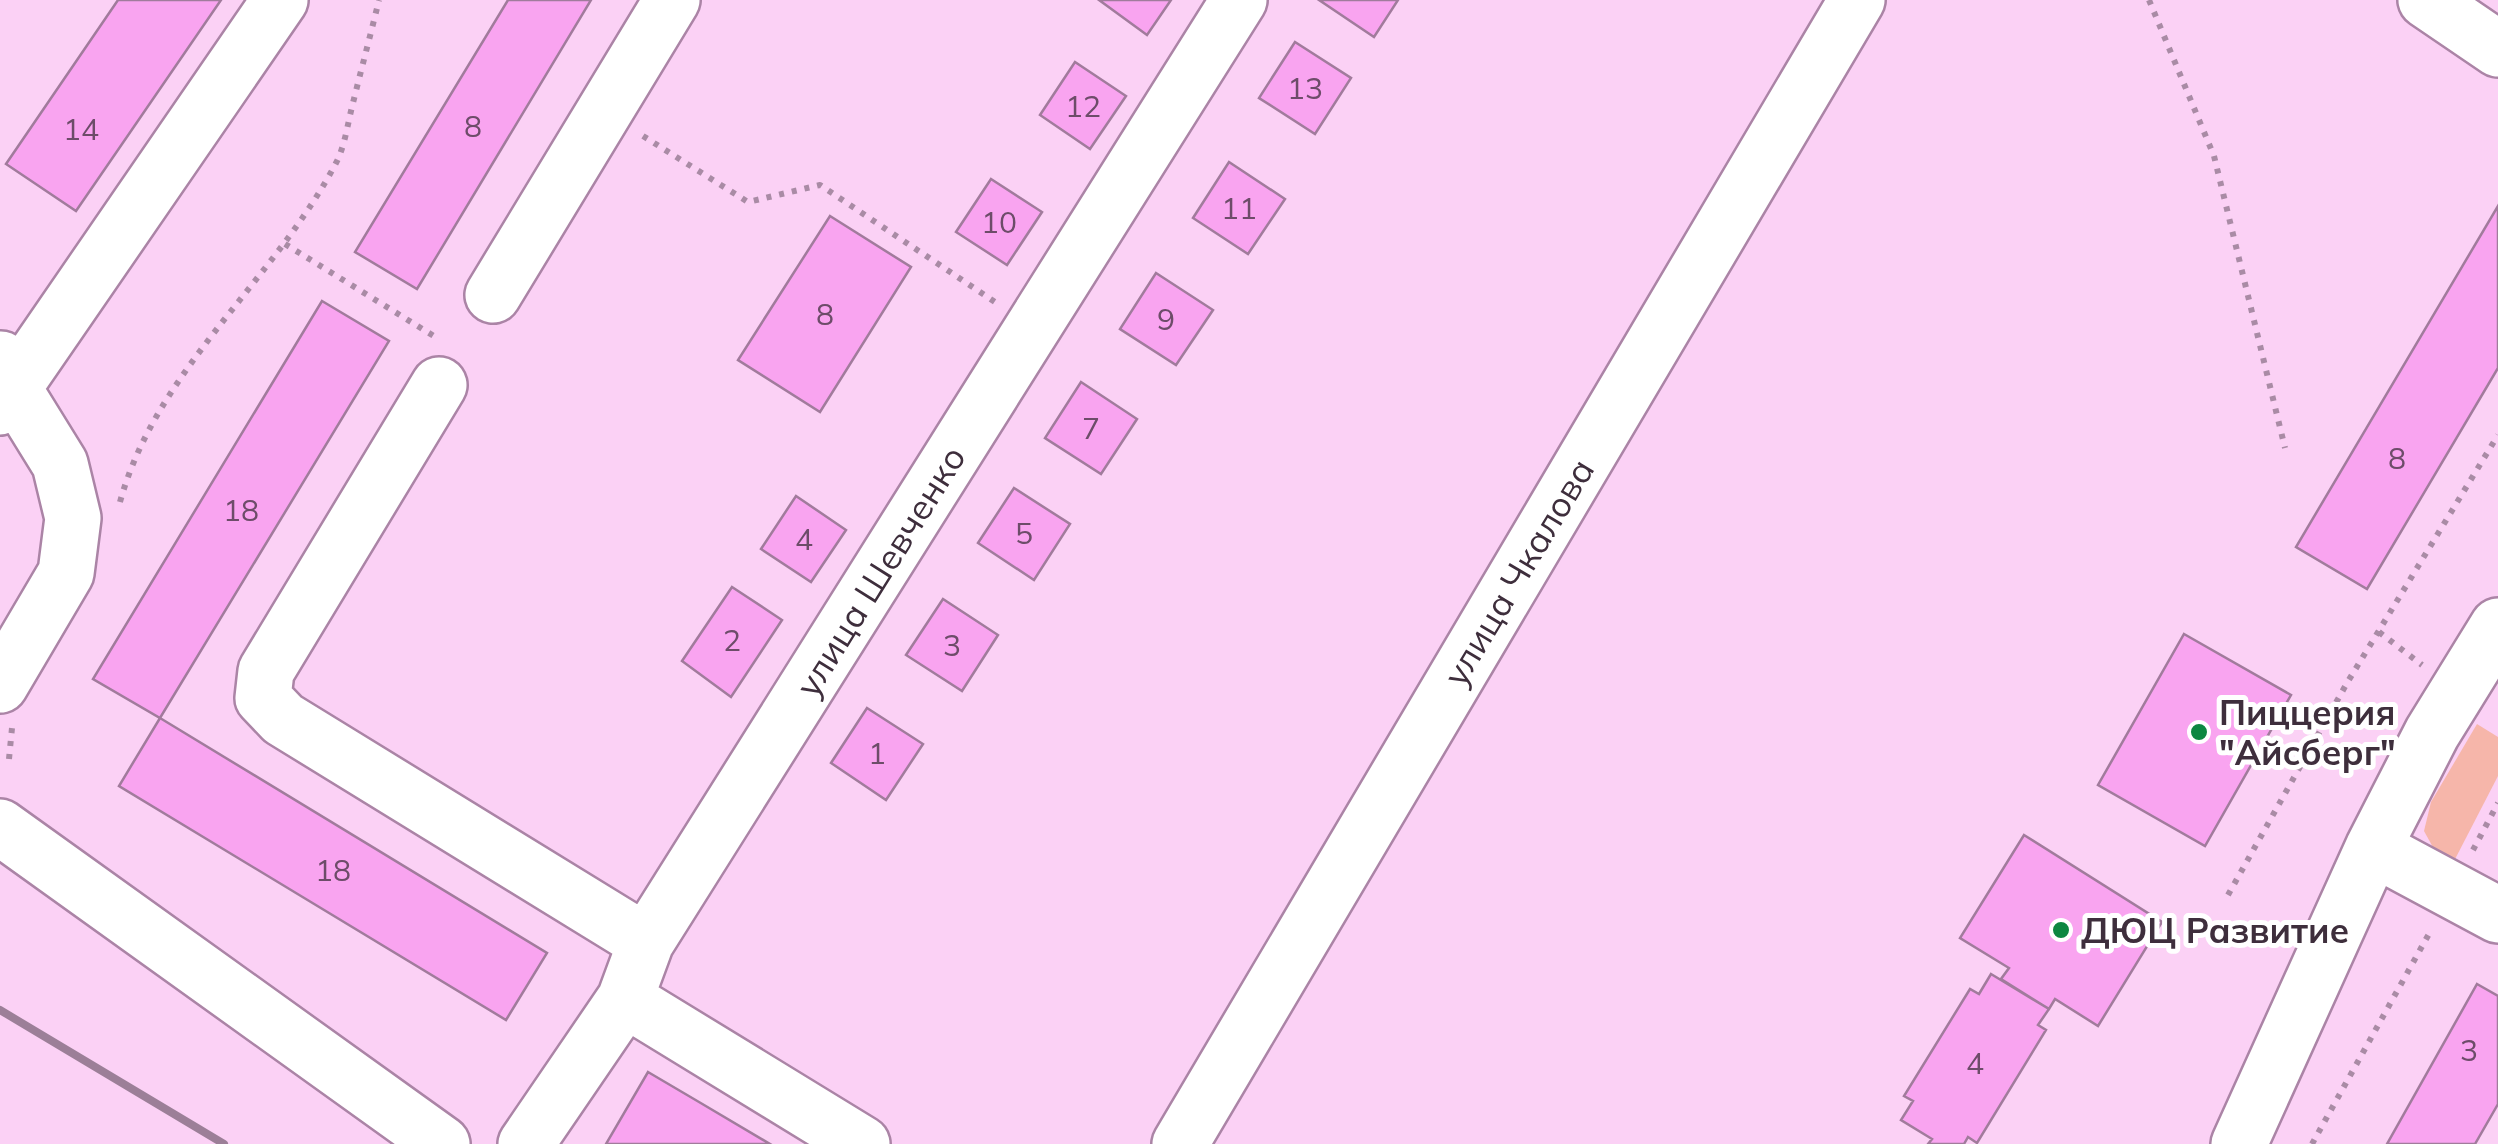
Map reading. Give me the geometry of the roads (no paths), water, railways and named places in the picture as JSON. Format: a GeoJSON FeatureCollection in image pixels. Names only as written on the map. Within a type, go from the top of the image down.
{"type":"FeatureCollection","features":[{"type":"Feature","properties":{"kind":"street"},"geometry":{"type":"LineString","coordinates":[[6,698],[66,573],[73,518],[60,464],[4,384],[280,0]]}},
{"type":"Feature","properties":{"kind":"street"},"geometry":{"type":"LineString","coordinates":[[493,295],[672,0]]}},
{"type":"Feature","properties":{"kind":"street","name":"улица Шевченко"},"geometry":{"type":"LineString","coordinates":[[526,1144],[625,999],[646,942],[1239,0]]}},
{"type":"Feature","properties":{"kind":"street","name":"улица Чкалова"},"geometry":{"type":"LineString","coordinates":[[1180,1144],[1857,0]]}},
{"type":"Feature","properties":{"kind":"street"},"geometry":{"type":"LineString","coordinates":[[2426,0],[2498,49]]}},
{"type":"Feature","properties":{"kind":"street"},"geometry":{"type":"LineString","coordinates":[[439,385],[266,671],[263,698],[283,719],[646,942]]}},
{"type":"Feature","properties":{"kind":"street"},"geometry":{"type":"LineString","coordinates":[[2240,1144],[2373,848],[2432,733],[2498,626]]}},
{"type":"Feature","properties":{"kind":"street"},"geometry":{"type":"LineString","coordinates":[[0,826],[442,1144]]}},
{"type":"Feature","properties":{"kind":"street"},"geometry":{"type":"LineString","coordinates":[[2373,848],[2476,902]]}},
{"type":"Feature","properties":{"kind":"street"},"geometry":{"type":"LineString","coordinates":[[625,999],[862,1144]]}},
{"type":"Feature","properties":{"kind":"railway"},"geometry":{"type":"LineString","coordinates":[[0,1010],[224,1144]]}},
{"type":"Feature","properties":{"kind":"place","name":"Пиццерия \"Айсберг\""},"geometry":{"type":"Point","coordinates":[2199,732]}},
{"type":"Feature","properties":{"kind":"place","name":"ДЮЦ Развитие"},"geometry":{"type":"Point","coordinates":[2061,930]}}]}
